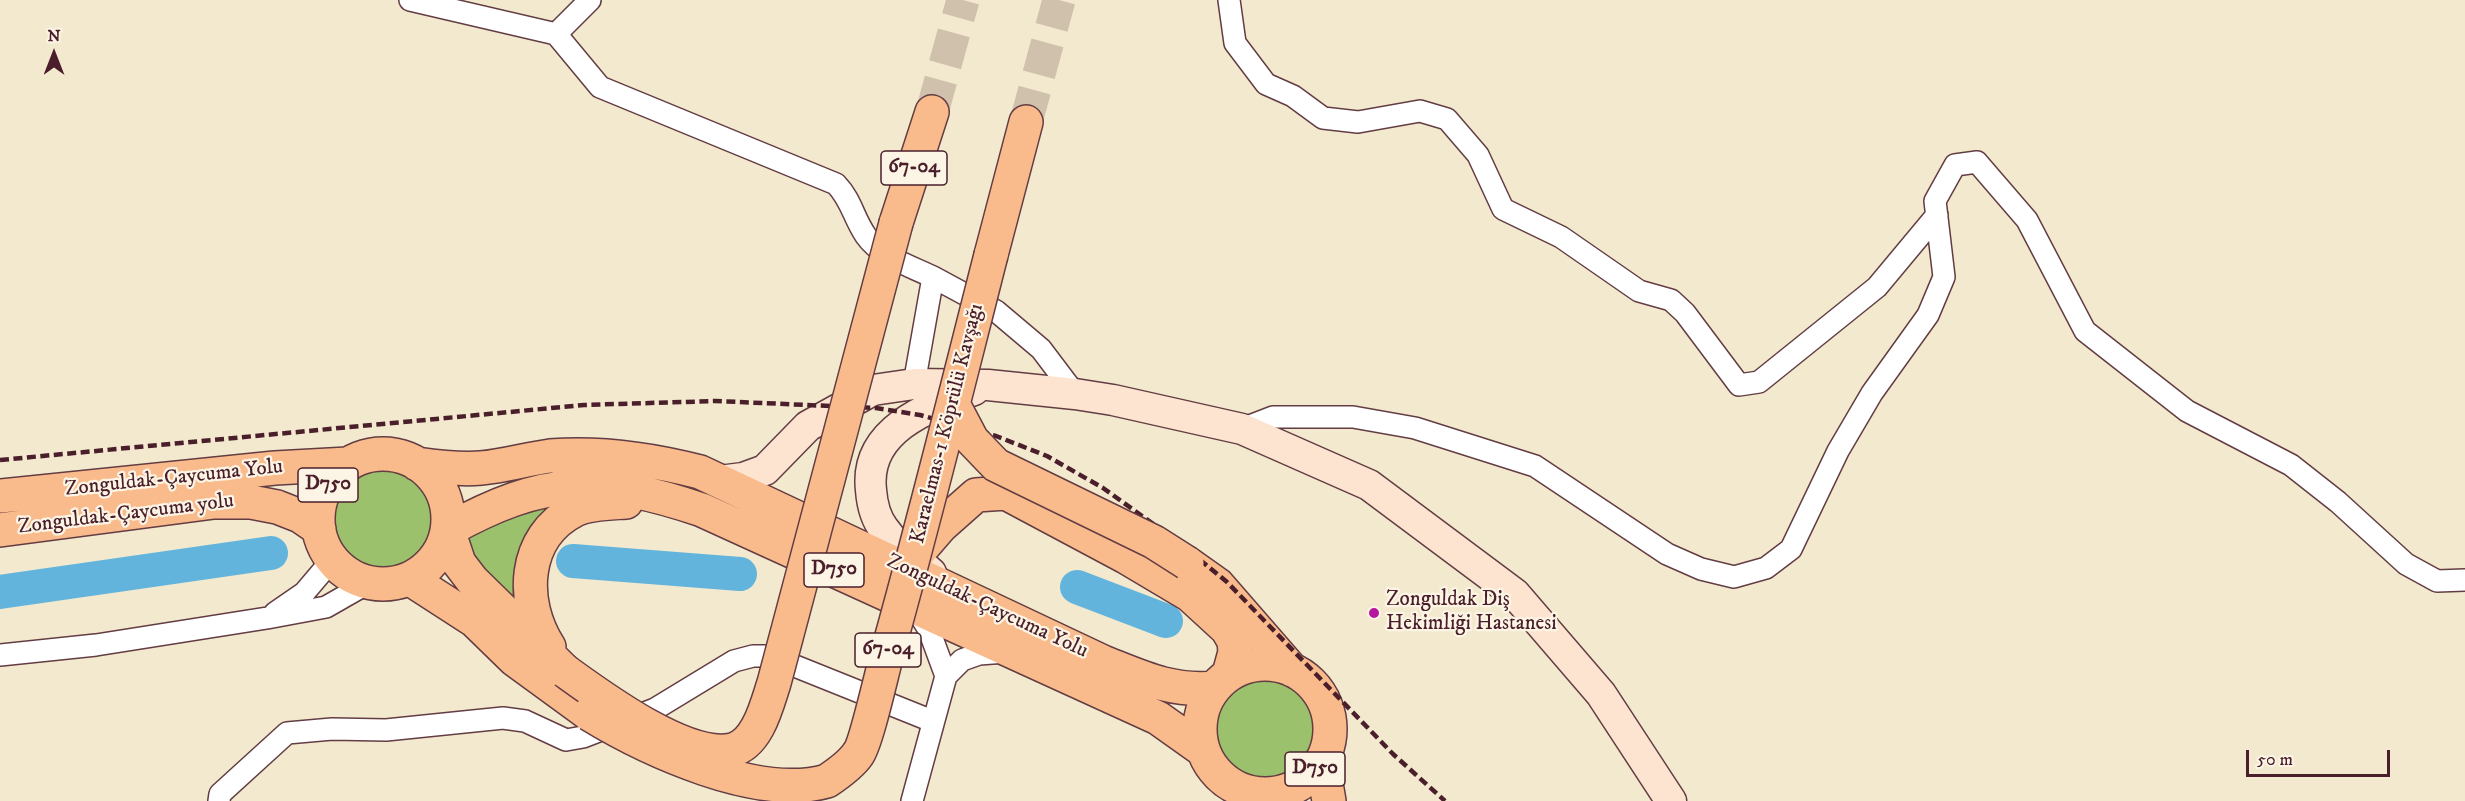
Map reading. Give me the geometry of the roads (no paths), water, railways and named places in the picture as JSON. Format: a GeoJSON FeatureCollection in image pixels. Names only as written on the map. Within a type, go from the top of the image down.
{"type":"FeatureCollection","features":[{"type":"Feature","properties":{"kind":"highway","name":"67-04"},"geometry":{"type":"LineString","coordinates":[[448,530],[459,563],[472,580],[565,671],[608,702],[664,734],[705,749],[733,750],[753,734],[763,719],[774,683],[896,223],[932,112]]}},
{"type":"Feature","properties":{"kind":"highway","name":"Karaelmas-1 Köprülü Kavşağı"},"geometry":{"type":"LineString","coordinates":[[410,579],[475,621],[516,660],[589,714],[641,746],[684,767],[741,789],[790,794],[827,781],[859,754],[915,556],[1026,122]]}},
{"type":"Feature","properties":{"kind":"highway"},"geometry":{"type":"LineString","coordinates":[[954,404],[972,441],[996,465],[1154,542],[1187,563],[1218,585],[1292,670]]}},
{"type":"Feature","properties":{"kind":"highway","name":"D750"},"geometry":{"type":"LineString","coordinates":[[332,560],[319,529],[318,517],[324,493],[338,472],[348,464],[365,457],[382,454],[400,457],[428,471],[443,492],[448,511],[448,530]]}},
{"type":"Feature","properties":{"kind":"highway","name":"Zonguldak-Çaycuma Yolu"},"geometry":{"type":"LineString","coordinates":[[417,464],[452,468],[481,468],[550,456],[603,454],[656,460],[719,481],[1102,662],[1165,686],[1188,690],[1222,681]]}},
{"type":"Feature","properties":{"kind":"highway","name":"Zonguldak-Çaycuma Yolu"},"geometry":{"type":"LineString","coordinates":[[0,496],[275,468],[348,464]]}},
{"type":"Feature","properties":{"kind":"highway","name":"Zonguldak-Çaycuma Yolu"},"geometry":{"type":"LineString","coordinates":[[448,530],[506,502],[542,490],[577,485],[634,490],[668,498],[702,510],[1158,718],[1203,750]]}},
{"type":"Feature","properties":{"kind":"highway"},"geometry":{"type":"LineString","coordinates":[[915,556],[941,526],[976,495],[1006,493],[1126,557],[1190,595],[1227,629],[1234,641],[1235,652],[1222,681]]}},
{"type":"Feature","properties":{"kind":"highway","name":"67-04"},"geometry":{"type":"LineString","coordinates":[[565,671],[540,633],[531,607],[530,572],[539,546],[556,524],[576,510],[603,504],[668,498]]}},
{"type":"Feature","properties":{"kind":"highway","name":"Zonguldak-Çaycuma yolu"},"geometry":{"type":"LineString","coordinates":[[0,530],[214,502],[251,501],[277,507],[300,516],[319,529]]}},
{"type":"Feature","properties":{"kind":"highway"},"geometry":{"type":"LineString","coordinates":[[332,560],[348,574],[368,583],[389,584],[410,579],[431,564],[444,543],[448,530]]}},
{"type":"Feature","properties":{"kind":"highway","name":"D750"},"geometry":{"type":"LineString","coordinates":[[1271,664],[1292,670],[1310,681],[1326,708],[1329,718],[1329,740],[1322,760],[1309,777],[1274,797],[1249,792],[1229,784],[1213,769],[1203,750],[1199,729],[1203,707],[1222,681],[1250,665],[1271,664]]}},
{"type":"Feature","properties":{"kind":"highway","name":"D750"},"geometry":{"type":"LineString","coordinates":[[1322,760],[1329,801]]}},
{"type":"Feature","properties":{"kind":"main road"},"geometry":{"type":"LineString","coordinates":[[719,481],[743,478],[765,470],[808,426],[873,390],[914,384],[988,385],[1075,394],[1113,400],[1242,429],[1369,485],[1515,594],[1601,694],[1671,801]]}},
{"type":"Feature","properties":{"kind":"main road"},"geometry":{"type":"LineString","coordinates":[[954,592],[894,543],[882,527],[872,500],[870,477],[875,454],[889,432],[945,401],[988,385]]}},
{"type":"Feature","properties":{"kind":"street"},"geometry":{"type":"LineString","coordinates":[[410,0],[491,17],[556,34],[600,87],[836,184],[848,197],[856,219],[879,250],[996,311],[1041,349],[1075,394]]}},
{"type":"Feature","properties":{"kind":"street"},"geometry":{"type":"LineString","coordinates":[[471,0],[491,17]]}},
{"type":"Feature","properties":{"kind":"street"},"geometry":{"type":"LineString","coordinates":[[556,34],[590,0]]}},
{"type":"Feature","properties":{"kind":"street"},"geometry":{"type":"LineString","coordinates":[[1229,0],[1235,43],[1266,84],[1293,96],[1323,118],[1358,122],[1420,111],[1446,119],[1478,155],[1503,209],[1561,237],[1639,291],[1671,300],[1685,313],[1739,385],[1759,382],[1877,287],[1937,215]]}},
{"type":"Feature","properties":{"kind":"street"},"geometry":{"type":"LineString","coordinates":[[1242,429],[1273,417],[1353,417],[1415,428],[1535,466],[1667,554],[1701,569],[1734,577],[1766,568],[1791,549],[1838,451],[1872,393],[1928,315],[1944,277],[1935,201],[1955,165],[1977,162],[2027,220],[2085,331],[2187,411],[2291,465],[2338,502],[2406,564],[2437,581],[2465,580]]}},
{"type":"Feature","properties":{"kind":"street"},"geometry":{"type":"LineString","coordinates":[[914,384],[933,277]]}},
{"type":"Feature","properties":{"kind":"street"},"geometry":{"type":"LineString","coordinates":[[267,618],[304,593],[332,560]]}},
{"type":"Feature","properties":{"kind":"street"},"geometry":{"type":"LineString","coordinates":[[0,655],[96,645],[326,607],[368,583]]}},
{"type":"Feature","properties":{"kind":"street"},"geometry":{"type":"LineString","coordinates":[[914,606],[929,630],[946,676]]}},
{"type":"Feature","properties":{"kind":"street"},"geometry":{"type":"LineString","coordinates":[[912,801],[946,676],[962,660],[979,654],[1011,651]]}},
{"type":"Feature","properties":{"kind":"street"},"geometry":{"type":"LineString","coordinates":[[219,801],[220,794],[287,733],[332,729],[386,730],[503,717],[525,721],[566,740],[583,737],[655,709],[734,661],[753,656],[770,656],[932,721]]}},
{"type":"Feature","properties":{"kind":"waterway"},"geometry":{"type":"LineString","coordinates":[[0,592],[271,553]]}},
{"type":"Feature","properties":{"kind":"waterway"},"geometry":{"type":"LineString","coordinates":[[573,561],[740,574]]}},
{"type":"Feature","properties":{"kind":"waterway"},"geometry":{"type":"LineString","coordinates":[[1077,587],[1166,621]]}},
{"type":"Feature","properties":{"kind":"tunnel"},"geometry":{"type":"LineString","coordinates":[[932,112],[963,0]]}},
{"type":"Feature","properties":{"kind":"tunnel"},"geometry":{"type":"LineString","coordinates":[[1026,122],[1059,0]]}},
{"type":"Feature","properties":{"kind":"railway"},"geometry":{"type":"LineString","coordinates":[[0,460],[584,405],[716,401],[876,408],[920,415],[996,436],[1047,456],[1103,488],[1177,541],[1227,582],[1393,754],[1445,801]]}},
{"type":"Feature","properties":{"kind":"place","name":"Zonguldak Diş Hekimliği Hastanesi"},"geometry":{"type":"Point","coordinates":[1374,613]}}]}
